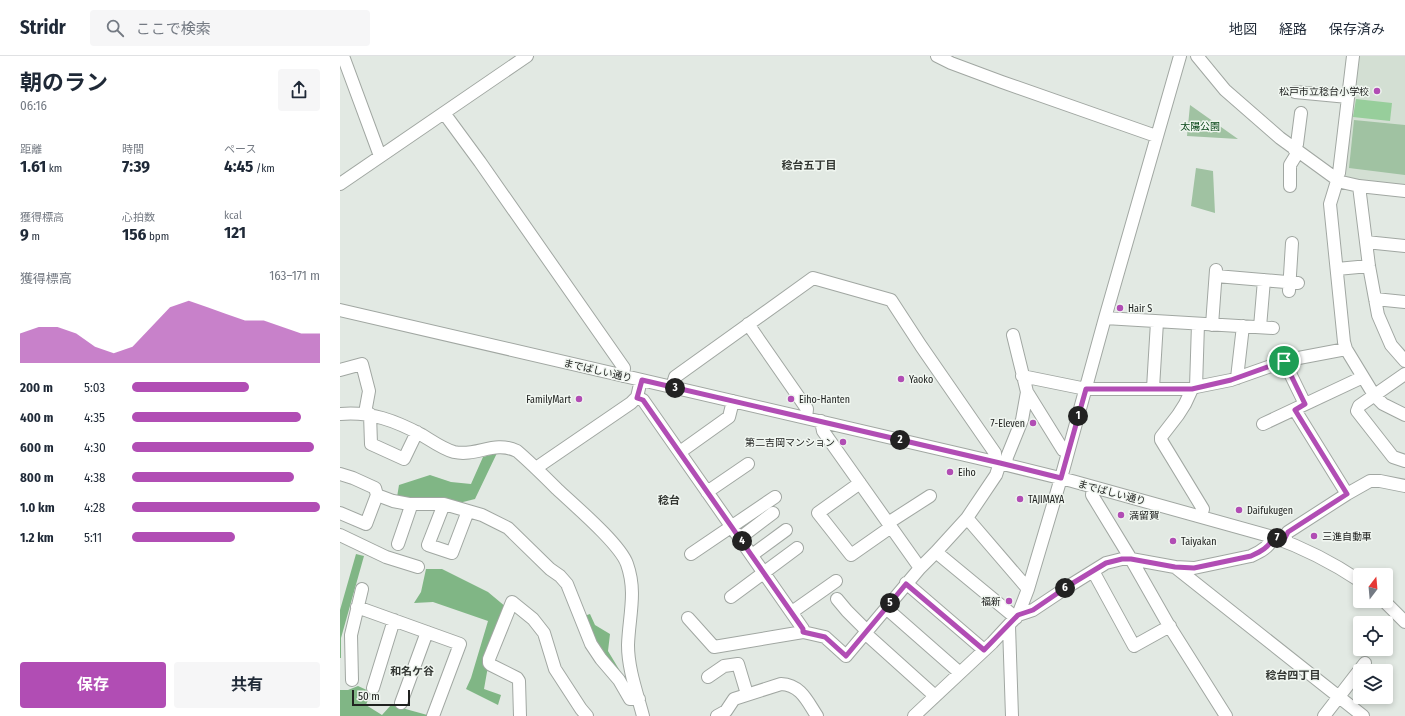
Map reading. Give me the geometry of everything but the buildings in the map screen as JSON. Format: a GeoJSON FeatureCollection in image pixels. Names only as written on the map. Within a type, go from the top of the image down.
{"type":"FeatureCollection","features":[{"type":"Feature","properties":{"kind":"street"},"geometry":{"type":"LineString","coordinates":[[343,56],[380,156]]}},
{"type":"Feature","properties":{"kind":"street"},"geometry":{"type":"LineString","coordinates":[[340,184],[527,56]]}},
{"type":"Feature","properties":{"kind":"street"},"geometry":{"type":"LineString","coordinates":[[937,56],[951,63],[1002,82],[1156,136]]}},
{"type":"Feature","properties":{"kind":"street"},"geometry":{"type":"LineString","coordinates":[[1012,716],[1014,620],[1028,589],[1061,478],[1156,136],[1180,56]]}},
{"type":"Feature","properties":{"kind":"street"},"geometry":{"type":"LineString","coordinates":[[1197,56],[1225,90],[1296,150],[1336,180],[1359,186],[1405,191]]}},
{"type":"Feature","properties":{"kind":"street"},"geometry":{"type":"LineString","coordinates":[[1353,56],[1338,173],[1330,204],[1344,342],[1346,349],[1374,395],[1383,404],[1405,415]]}},
{"type":"Feature","properties":{"kind":"street"},"geometry":{"type":"LineString","coordinates":[[1296,92],[1348,97]]}},
{"type":"Feature","properties":{"kind":"street"},"geometry":{"type":"LineString","coordinates":[[444,113],[624,368],[623,376]]}},
{"type":"Feature","properties":{"kind":"street"},"geometry":{"type":"LineString","coordinates":[[1290,186],[1290,165],[1296,150],[1301,113]]}},
{"type":"Feature","properties":{"kind":"street"},"geometry":{"type":"LineString","coordinates":[[1359,186],[1369,266],[1378,315],[1388,341],[1405,361]]}},
{"type":"Feature","properties":{"kind":"street"},"geometry":{"type":"LineString","coordinates":[[1366,242],[1405,246]]}},
{"type":"Feature","properties":{"kind":"street"},"geometry":{"type":"LineString","coordinates":[[1212,325],[1216,273],[1292,285],[1292,243]]}},
{"type":"Feature","properties":{"kind":"street"},"geometry":{"type":"LineString","coordinates":[[1337,269],[1369,266]]}},
{"type":"Feature","properties":{"kind":"street"},"geometry":{"type":"LineString","coordinates":[[672,387],[675,377],[813,278],[891,300],[921,346],[996,453],[1000,463]]}},
{"type":"Feature","properties":{"kind":"street"},"geometry":{"type":"LineString","coordinates":[[1260,328],[1264,280]]}},
{"type":"Feature","properties":{"kind":"street"},"geometry":{"type":"LineString","coordinates":[[1375,299],[1405,302]]}},
{"type":"Feature","properties":{"kind":"street","name":"までばしい通り"},"geometry":{"type":"LineString","coordinates":[[340,310],[1061,478],[1279,539],[1318,556],[1353,577]]}},
{"type":"Feature","properties":{"kind":"street"},"geometry":{"type":"LineString","coordinates":[[1105,318],[1273,328]]}},
{"type":"Feature","properties":{"kind":"street"},"geometry":{"type":"LineString","coordinates":[[1153,388],[1157,322]]}},
{"type":"Feature","properties":{"kind":"street"},"geometry":{"type":"LineString","coordinates":[[748,324],[807,409],[806,418]]}},
{"type":"Feature","properties":{"kind":"street"},"geometry":{"type":"LineString","coordinates":[[1198,324],[1194,388],[1185,404],[1161,437],[1161,440],[1203,508],[1201,516]]}},
{"type":"Feature","properties":{"kind":"street"},"geometry":{"type":"LineString","coordinates":[[1237,378],[1243,326]]}},
{"type":"Feature","properties":{"kind":"street"},"geometry":{"type":"LineString","coordinates":[[1013,335],[1027,392],[1063,450],[1068,452]]}},
{"type":"Feature","properties":{"kind":"street"},"geometry":{"type":"LineString","coordinates":[[1022,376],[1086,389],[1194,388],[1237,378],[1284,361],[1346,349]]}},
{"type":"Feature","properties":{"kind":"street"},"geometry":{"type":"LineString","coordinates":[[1284,361],[1300,407],[1347,494]]}},
{"type":"Feature","properties":{"kind":"street"},"geometry":{"type":"LineString","coordinates":[[340,370],[362,364],[369,391],[368,414],[371,444],[404,459],[417,432]]}},
{"type":"Feature","properties":{"kind":"street"},"geometry":{"type":"LineString","coordinates":[[1405,374],[1358,406],[1357,411],[1392,457],[1405,461]]}},
{"type":"Feature","properties":{"kind":"street"},"geometry":{"type":"LineString","coordinates":[[1264,424],[1363,376]]}},
{"type":"Feature","properties":{"kind":"street"},"geometry":{"type":"LineString","coordinates":[[536,468],[631,403],[637,398],[642,380]]}},
{"type":"Feature","properties":{"kind":"street"},"geometry":{"type":"LineString","coordinates":[[688,618],[714,647],[803,632],[825,637],[846,656],[920,568],[967,518],[996,475],[1000,463],[1007,457],[1021,424],[1027,392]]}},
{"type":"Feature","properties":{"kind":"street"},"geometry":{"type":"LineString","coordinates":[[637,398],[643,400],[680,452],[792,612],[803,629],[803,632]]}},
{"type":"Feature","properties":{"kind":"street"},"geometry":{"type":"LineString","coordinates":[[680,452],[729,417],[733,401]]}},
{"type":"Feature","properties":{"kind":"street"},"geometry":{"type":"LineString","coordinates":[[340,414],[368,414],[394,422],[417,432],[445,449],[455,452],[463,453],[504,446],[518,451],[613,543],[627,562],[631,576],[633,590],[628,644],[629,658],[643,716]]}},
{"type":"Feature","properties":{"kind":"street"},"geometry":{"type":"LineString","coordinates":[[821,421],[823,431],[920,568]]}},
{"type":"Feature","properties":{"kind":"street"},"geometry":{"type":"LineString","coordinates":[[707,492],[748,464]]}},
{"type":"Feature","properties":{"kind":"street"},"geometry":{"type":"LineString","coordinates":[[340,474],[375,488],[377,495],[366,524],[340,513]]}},
{"type":"Feature","properties":{"kind":"street"},"geometry":{"type":"LineString","coordinates":[[914,716],[1014,620],[1033,610],[1068,586],[1106,563],[1122,559],[1131,559],[1175,567],[1194,568],[1251,556],[1258,554],[1271,543],[1370,481],[1394,483],[1405,486]]}},
{"type":"Feature","properties":{"kind":"street"},"geometry":{"type":"LineString","coordinates":[[860,483],[818,512],[852,555],[889,525],[930,496]]}},
{"type":"Feature","properties":{"kind":"street"},"geometry":{"type":"LineString","coordinates":[[1093,487],[1092,495],[1170,626],[1226,716]]}},
{"type":"Feature","properties":{"kind":"street"},"geometry":{"type":"LineString","coordinates":[[377,495],[393,501],[409,504],[444,504],[482,515],[508,528],[567,584],[591,644],[618,680],[630,699],[639,699]]}},
{"type":"Feature","properties":{"kind":"street"},"geometry":{"type":"LineString","coordinates":[[691,554],[775,497]]}},
{"type":"Feature","properties":{"kind":"street"},"geometry":{"type":"LineString","coordinates":[[398,544],[410,509],[409,504]]}},
{"type":"Feature","properties":{"kind":"street"},"geometry":{"type":"LineString","coordinates":[[444,504],[428,545],[452,553],[468,511]]}},
{"type":"Feature","properties":{"kind":"street"},"geometry":{"type":"LineString","coordinates":[[740,538],[773,513]]}},
{"type":"Feature","properties":{"kind":"street"},"geometry":{"type":"LineString","coordinates":[[967,518],[1028,589]]}},
{"type":"Feature","properties":{"kind":"street"},"geometry":{"type":"LineString","coordinates":[[752,555],[786,530]]}},
{"type":"Feature","properties":{"kind":"street"},"geometry":{"type":"LineString","coordinates":[[340,535],[386,556],[418,567]]}},
{"type":"Feature","properties":{"kind":"street"},"geometry":{"type":"LineString","coordinates":[[731,597],[797,548]]}},
{"type":"Feature","properties":{"kind":"street"},"geometry":{"type":"LineString","coordinates":[[936,552],[1014,620]]}},
{"type":"Feature","properties":{"kind":"street"},"geometry":{"type":"LineString","coordinates":[[1175,567],[1363,716]]}},
{"type":"Feature","properties":{"kind":"street"},"geometry":{"type":"LineString","coordinates":[[1093,571],[1134,646],[1170,626]]}},
{"type":"Feature","properties":{"kind":"street"},"geometry":{"type":"LineString","coordinates":[[792,612],[836,582]]}},
{"type":"Feature","properties":{"kind":"street"},"geometry":{"type":"LineString","coordinates":[[906,584],[984,650]]}},
{"type":"Feature","properties":{"kind":"street"},"geometry":{"type":"LineString","coordinates":[[352,680],[351,635],[362,589]]}},
{"type":"Feature","properties":{"kind":"street"},"geometry":{"type":"LineString","coordinates":[[837,599],[866,632],[935,696]]}},
{"type":"Feature","properties":{"kind":"street"},"geometry":{"type":"LineString","coordinates":[[520,716],[519,681],[517,678],[491,666],[488,663],[488,658],[512,602],[533,619],[544,633],[555,669],[587,716]]}},
{"type":"Feature","properties":{"kind":"street"},"geometry":{"type":"LineString","coordinates":[[357,607],[460,644],[433,716]]}},
{"type":"Feature","properties":{"kind":"street"},"geometry":{"type":"LineString","coordinates":[[886,608],[960,672]]}},
{"type":"Feature","properties":{"kind":"street"},"geometry":{"type":"LineString","coordinates":[[1391,608],[1405,622]]}},
{"type":"Feature","properties":{"kind":"street"},"geometry":{"type":"LineString","coordinates":[[373,688],[394,620]]}},
{"type":"Feature","properties":{"kind":"street"},"geometry":{"type":"LineString","coordinates":[[401,704],[427,632]]}},
{"type":"Feature","properties":{"kind":"street"},"geometry":{"type":"LineString","coordinates":[[1324,716],[1365,663]]}},
{"type":"Feature","properties":{"kind":"street"},"geometry":{"type":"LineString","coordinates":[[708,677],[724,666],[738,664],[747,694]]}},
{"type":"Feature","properties":{"kind":"street"},"geometry":{"type":"LineString","coordinates":[[717,716],[726,711],[734,699],[781,684],[788,684],[800,692],[817,716]]}},
{"type":"Feature","properties":{"kind":"shaded area","name":"松戸市立稔台小学校"},"geometry":{"type":"Polygon","coordinates":[[[1354,56],[1405,56],[1405,188],[1343,180],[1354,56]]]}},
{"type":"Feature","properties":{"kind":"shaded area"},"geometry":{"type":"Polygon","coordinates":[[[1356,99],[1392,103],[1390,121],[1353,117],[1356,99]]]}},
{"type":"Feature","properties":{"kind":"shaded area"},"geometry":{"type":"Polygon","coordinates":[[[497,453],[475,499],[459,503],[397,497],[399,485],[430,475],[451,482],[471,484],[483,457],[497,453]]]}},
{"type":"Feature","properties":{"kind":"shaded area"},"geometry":{"type":"Polygon","coordinates":[[[356,554],[364,556],[341,638],[340,658],[340,610],[356,554]]]}},
{"type":"Feature","properties":{"kind":"shaded area"},"geometry":{"type":"Polygon","coordinates":[[[426,569],[442,569],[488,592],[506,607],[487,672],[484,689],[501,695],[498,705],[466,689],[471,678],[488,621],[433,602],[414,603],[421,592],[426,569]]]}},
{"type":"Feature","properties":{"kind":"shaded area"},"geometry":{"type":"Polygon","coordinates":[[[590,614],[595,625],[610,634],[608,651],[627,686],[594,643],[584,616],[590,614]]]}},
{"type":"Feature","properties":{"kind":"shaded area"},"geometry":{"type":"Polygon","coordinates":[[[358,686],[371,692],[366,705],[382,715],[391,705],[431,716],[340,716],[340,690],[348,690],[358,686]]]}},
{"type":"Feature","properties":{"kind":"green space","name":"太陽公園"},"geometry":{"type":"Polygon","coordinates":[[[1190,105],[1238,139],[1187,136],[1190,105]]]}},
{"type":"Feature","properties":{"kind":"green space"},"geometry":{"type":"Polygon","coordinates":[[[1354,120],[1405,125],[1405,175],[1349,168],[1354,120]]]}},
{"type":"Feature","properties":{"kind":"green space"},"geometry":{"type":"Polygon","coordinates":[[[1196,168],[1213,171],[1215,213],[1191,206],[1196,168]]]}},
{"type":"Feature","properties":{"kind":"place","name":"松戸市立稔台小学校"},"geometry":{"type":"Point","coordinates":[1377,91]}},
{"type":"Feature","properties":{"kind":"place","name":"Hair S"},"geometry":{"type":"Point","coordinates":[1120,308]}},
{"type":"Feature","properties":{"kind":"place","name":"Yaoko"},"geometry":{"type":"Point","coordinates":[901,379]}},
{"type":"Feature","properties":{"kind":"place","name":"FamilyMart"},"geometry":{"type":"Point","coordinates":[579,399]}},
{"type":"Feature","properties":{"kind":"place","name":"Eiho-Hanten"},"geometry":{"type":"Point","coordinates":[791,399]}},
{"type":"Feature","properties":{"kind":"place","name":"7-Eleven"},"geometry":{"type":"Point","coordinates":[1033,423]}},
{"type":"Feature","properties":{"kind":"place","name":"第二吉岡マンション"},"geometry":{"type":"Point","coordinates":[843,442]}},
{"type":"Feature","properties":{"kind":"place","name":"Eiho"},"geometry":{"type":"Point","coordinates":[950,472]}},
{"type":"Feature","properties":{"kind":"place","name":"TAJIMAYA"},"geometry":{"type":"Point","coordinates":[1020,499]}},
{"type":"Feature","properties":{"kind":"place","name":"Daifukugen"},"geometry":{"type":"Point","coordinates":[1239,510]}},
{"type":"Feature","properties":{"kind":"place","name":"満留賀"},"geometry":{"type":"Point","coordinates":[1121,515]}},
{"type":"Feature","properties":{"kind":"place","name":"三進自動車"},"geometry":{"type":"Point","coordinates":[1314,536]}},
{"type":"Feature","properties":{"kind":"place","name":"Taiyakan"},"geometry":{"type":"Point","coordinates":[1173,541]}},
{"type":"Feature","properties":{"kind":"place","name":"福新"},"geometry":{"type":"Point","coordinates":[1009,601]}},
{"type":"Feature","properties":{"kind":"district","name":"稔台五丁目"},"geometry":{"type":"Point","coordinates":[809,165]}},
{"type":"Feature","properties":{"kind":"district","name":"稔台"},"geometry":{"type":"Point","coordinates":[669,500]}},
{"type":"Feature","properties":{"kind":"district","name":"和名ケ谷"},"geometry":{"type":"Point","coordinates":[412,671]}},
{"type":"Feature","properties":{"kind":"district","name":"稔台四丁目"},"geometry":{"type":"Point","coordinates":[1293,675]}},
{"type":"Feature","properties":{"kind":"route"},"geometry":{"type":"LineString","coordinates":[[1284,361],[1305,404],[1295,410],[1347,494],[1288,532],[1284,540],[1273,537],[1271,543],[1258,554],[1210,566],[1194,568],[1175,567],[1131,559],[1122,559],[1106,563],[1068,586],[1033,610],[1018,615],[1009,626],[984,650],[906,584],[846,656],[825,637],[803,632],[803,629],[680,452],[643,400],[637,398],[642,380],[1061,478],[1086,389],[1192,389],[1231,380],[1284,361]]}}]}
